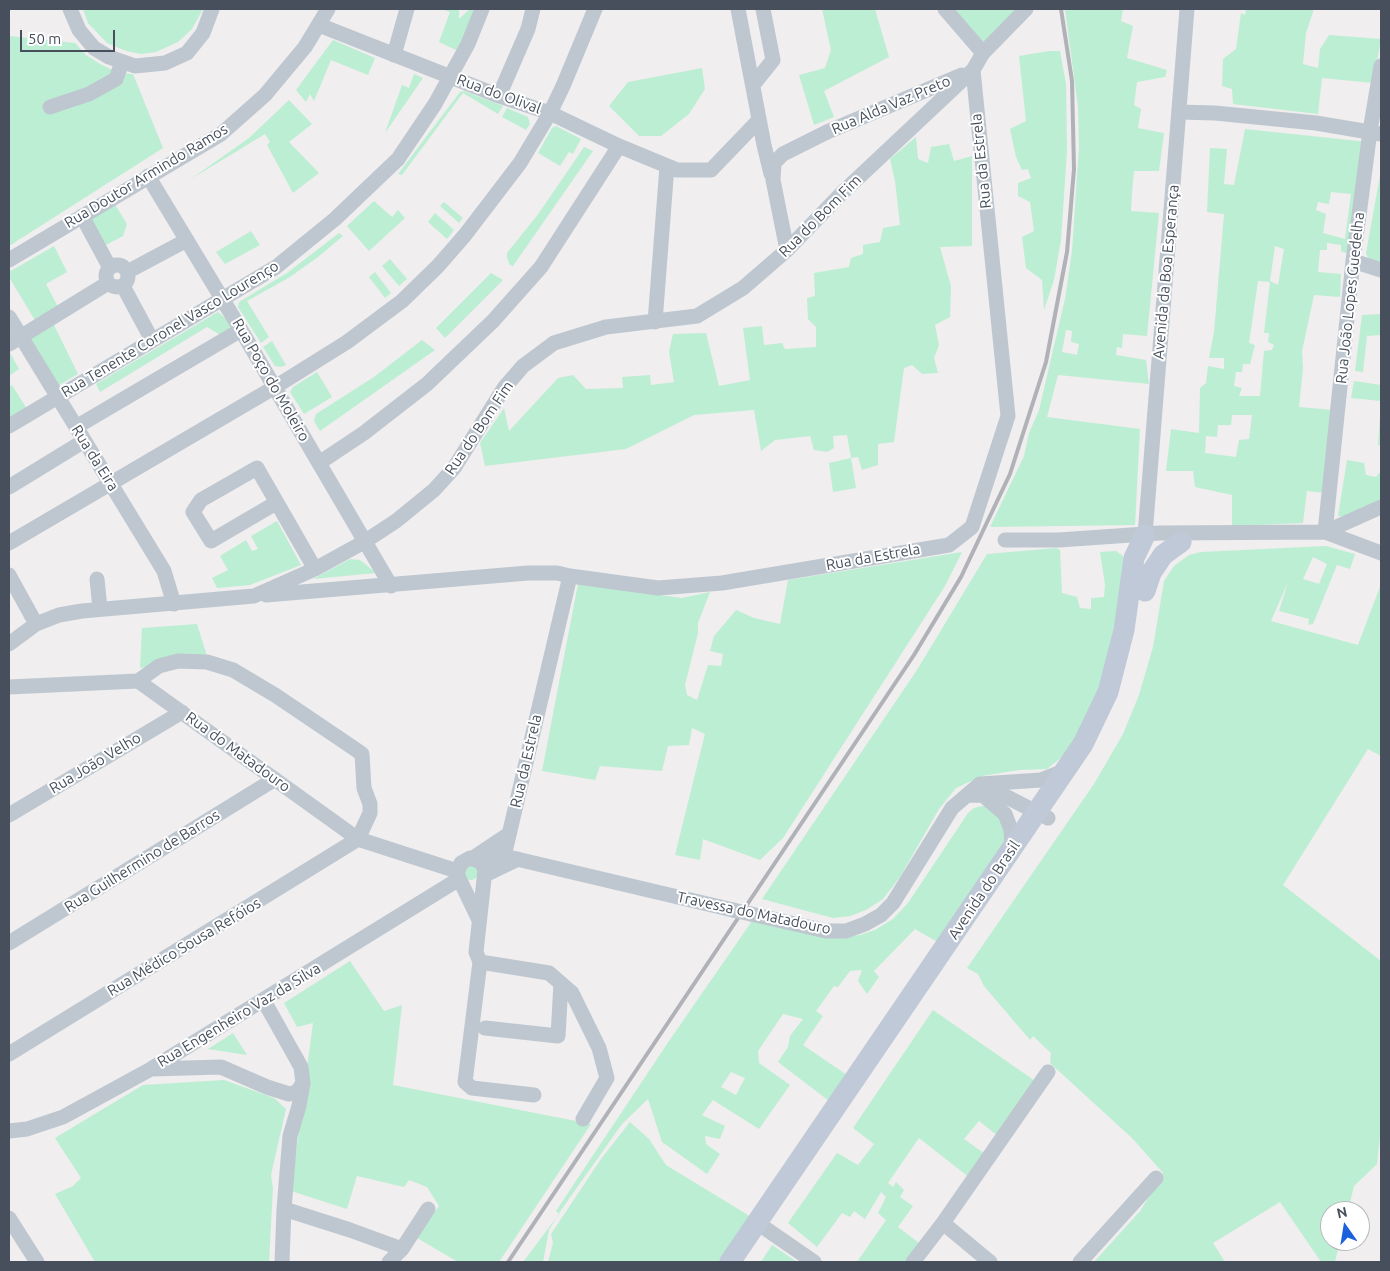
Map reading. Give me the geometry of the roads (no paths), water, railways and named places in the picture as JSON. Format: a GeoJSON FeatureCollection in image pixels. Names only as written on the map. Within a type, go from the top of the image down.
{"type":"FeatureCollection","features":[{"type":"Feature","properties":{"kind":"main road","name":"Avenida do Brasil"},"geometry":{"type":"LineString","coordinates":[[746,1262],[762,1226],[1012,848],[1043,815],[1095,751],[1120,696],[1137,632],[1147,559],[1145,535]]}},
{"type":"Feature","properties":{"kind":"main road","name":"Avenida do Brasil"},"geometry":{"type":"LineString","coordinates":[[730,1262],[762,1226],[1043,815],[1064,771],[1083,744],[1108,692],[1124,630],[1134,558],[1145,535]]}},
{"type":"Feature","properties":{"kind":"main road","name":"Avenida do Brasil"},"geometry":{"type":"LineString","coordinates":[[1144,590],[1163,556],[1181,542]]}},
{"type":"Feature","properties":{"kind":"street"},"geometry":{"type":"LineString","coordinates":[[70,9],[79,30],[94,48],[109,57],[135,66],[165,63],[187,52],[203,33],[212,9]]}},
{"type":"Feature","properties":{"kind":"street","name":"Rua Doutor Armindo Ramos"},"geometry":{"type":"LineString","coordinates":[[9,260],[220,134],[265,95],[305,47],[328,9]]}},
{"type":"Feature","properties":{"kind":"street"},"geometry":{"type":"LineString","coordinates":[[394,55],[407,9]]}},
{"type":"Feature","properties":{"kind":"street","name":"Rua Tenente Coronel Vasco Lourenço"},"geometry":{"type":"LineString","coordinates":[[9,426],[276,267],[335,219],[398,159],[435,104],[468,44],[482,9]]}},
{"type":"Feature","properties":{"kind":"street"},"geometry":{"type":"LineString","coordinates":[[499,96],[528,29],[533,9]]}},
{"type":"Feature","properties":{"kind":"street"},"geometry":{"type":"LineString","coordinates":[[9,543],[112,485],[275,387],[377,320],[402,301],[438,266],[503,187],[550,113],[595,9]]}},
{"type":"Feature","properties":{"kind":"street"},"geometry":{"type":"LineString","coordinates":[[738,9],[759,120],[787,250]]}},
{"type":"Feature","properties":{"kind":"street"},"geometry":{"type":"LineString","coordinates":[[753,85],[773,60],[763,9]]}},
{"type":"Feature","properties":{"kind":"street"},"geometry":{"type":"LineString","coordinates":[[945,9],[983,53]]}},
{"type":"Feature","properties":{"kind":"street","name":"Rua do Bom Fim"},"geometry":{"type":"LineString","coordinates":[[9,644],[36,624],[60,615],[100,609],[254,596],[315,570],[364,542],[417,506],[439,485],[454,468],[504,388],[523,366],[554,343],[582,333],[606,328],[697,316],[743,288],[787,250],[842,194],[973,70],[983,53],[1026,9]]}},
{"type":"Feature","properties":{"kind":"street","name":"Avenida da Boa Esperança"},"geometry":{"type":"LineString","coordinates":[[1145,535],[1187,9]]}},
{"type":"Feature","properties":{"kind":"street","name":"Rua do Olival"},"geometry":{"type":"LineString","coordinates":[[319,26],[499,96],[550,113],[619,146],[672,168]]}},
{"type":"Feature","properties":{"kind":"street"},"geometry":{"type":"LineString","coordinates":[[50,107],[89,94],[116,79],[122,62]]}},
{"type":"Feature","properties":{"kind":"street","name":"Rua João Lopes Guedelha"},"geometry":{"type":"LineString","coordinates":[[1325,532],[1354,261],[1375,133],[1381,66]]}},
{"type":"Feature","properties":{"kind":"street","name":"Rua Alda Vaz Preto"},"geometry":{"type":"LineString","coordinates":[[810,140],[973,70]]}},
{"type":"Feature","properties":{"kind":"street","name":"Rua da Estrela"},"geometry":{"type":"LineString","coordinates":[[511,857],[508,834],[570,576],[658,588],[722,584],[949,545],[972,527],[1008,416],[973,70]]}},
{"type":"Feature","properties":{"kind":"street"},"geometry":{"type":"LineString","coordinates":[[1179,112],[1215,113],[1316,123],[1375,133]]}},
{"type":"Feature","properties":{"kind":"street"},"geometry":{"type":"LineString","coordinates":[[759,120],[768,143],[773,148],[810,140]]}},
{"type":"Feature","properties":{"kind":"street"},"geometry":{"type":"LineString","coordinates":[[655,322],[672,168],[711,170],[759,120]]}},
{"type":"Feature","properties":{"kind":"street"},"geometry":{"type":"LineString","coordinates":[[773,180],[774,163],[783,154],[810,140]]}},
{"type":"Feature","properties":{"kind":"street"},"geometry":{"type":"LineString","coordinates":[[319,463],[364,433],[427,384],[493,321],[540,266],[619,146]]}},
{"type":"Feature","properties":{"kind":"street","name":"Rua Poço do Moleiro"},"geometry":{"type":"LineString","coordinates":[[148,176],[223,299],[391,586]]}},
{"type":"Feature","properties":{"kind":"street"},"geometry":{"type":"LineString","coordinates":[[82,216],[152,340]]}},
{"type":"Feature","properties":{"kind":"street"},"geometry":{"type":"LineString","coordinates":[[15,340],[117,277],[187,240]]}},
{"type":"Feature","properties":{"kind":"street"},"geometry":{"type":"LineString","coordinates":[[1354,261],[1381,270]]}},
{"type":"Feature","properties":{"kind":"street","name":"Rua da Eira"},"geometry":{"type":"LineString","coordinates":[[9,317],[15,340],[57,396],[164,571],[174,604]]}},
{"type":"Feature","properties":{"kind":"street"},"geometry":{"type":"LineString","coordinates":[[76,428],[241,330]]}},
{"type":"Feature","properties":{"kind":"street"},"geometry":{"type":"LineString","coordinates":[[9,486],[84,441]]}},
{"type":"Feature","properties":{"kind":"street"},"geometry":{"type":"LineString","coordinates":[[276,503],[211,541],[193,512],[201,500],[257,468],[315,570]]}},
{"type":"Feature","properties":{"kind":"street"},"geometry":{"type":"LineString","coordinates":[[1325,532],[1381,507]]}},
{"type":"Feature","properties":{"kind":"street"},"geometry":{"type":"LineString","coordinates":[[1004,540],[1160,533],[1325,532],[1381,553]]}},
{"type":"Feature","properties":{"kind":"street"},"geometry":{"type":"LineString","coordinates":[[1145,535],[1152,544],[1161,547],[1215,533]]}},
{"type":"Feature","properties":{"kind":"street"},"geometry":{"type":"LineString","coordinates":[[254,596],[528,573],[557,573],[570,576]]}},
{"type":"Feature","properties":{"kind":"street"},"geometry":{"type":"LineString","coordinates":[[9,576],[36,624]]}},
{"type":"Feature","properties":{"kind":"street"},"geometry":{"type":"LineString","coordinates":[[97,579],[100,609]]}},
{"type":"Feature","properties":{"kind":"street"},"geometry":{"type":"LineString","coordinates":[[9,687],[138,681],[159,666],[178,661],[207,662],[233,670],[275,695],[362,754],[364,788],[370,804],[370,813],[358,839]]}},
{"type":"Feature","properties":{"kind":"street","name":"Rua do Matadouro"},"geometry":{"type":"LineString","coordinates":[[138,681],[358,839],[460,878]]}},
{"type":"Feature","properties":{"kind":"street","name":"Rua João Velho"},"geometry":{"type":"LineString","coordinates":[[9,815],[182,712]]}},
{"type":"Feature","properties":{"kind":"street","name":"Travessa do Matadouro"},"geometry":{"type":"LineString","coordinates":[[476,859],[511,857],[826,931],[846,931],[865,924],[881,915],[893,903],[952,808],[980,784],[1041,780],[1064,771]]}},
{"type":"Feature","properties":{"kind":"street","name":"Rua Guilhermino de Barros"},"geometry":{"type":"LineString","coordinates":[[9,943],[274,779]]}},
{"type":"Feature","properties":{"kind":"street"},"geometry":{"type":"LineString","coordinates":[[1008,781],[1026,792],[1043,815]]}},
{"type":"Feature","properties":{"kind":"street"},"geometry":{"type":"LineString","coordinates":[[968,795],[985,797],[1005,796],[1043,815]]}},
{"type":"Feature","properties":{"kind":"street"},"geometry":{"type":"LineString","coordinates":[[985,797],[1005,814],[1011,830],[1012,848]]}},
{"type":"Feature","properties":{"kind":"street"},"geometry":{"type":"LineString","coordinates":[[479,920],[460,878],[464,860],[476,859],[508,834]]}},
{"type":"Feature","properties":{"kind":"street","name":"Rua Médico Sousa Refóios"},"geometry":{"type":"LineString","coordinates":[[9,1054],[358,839]]}},
{"type":"Feature","properties":{"kind":"street"},"geometry":{"type":"LineString","coordinates":[[460,878],[474,885],[511,857]]}},
{"type":"Feature","properties":{"kind":"street"},"geometry":{"type":"LineString","coordinates":[[476,859],[483,866],[484,877],[476,952],[480,962],[465,1082],[472,1088],[534,1096]]}},
{"type":"Feature","properties":{"kind":"street","name":"Rua Engenheiro Vaz da Silva"},"geometry":{"type":"LineString","coordinates":[[9,1131],[27,1129],[63,1117],[151,1069],[264,1001],[460,878]]}},
{"type":"Feature","properties":{"kind":"street"},"geometry":{"type":"LineString","coordinates":[[480,962],[549,973],[572,992],[599,1048],[607,1078],[583,1119]]}},
{"type":"Feature","properties":{"kind":"street"},"geometry":{"type":"LineString","coordinates":[[485,1028],[558,1036],[561,983]]}},
{"type":"Feature","properties":{"kind":"street"},"geometry":{"type":"LineString","coordinates":[[264,1001],[301,1067],[303,1083],[299,1106],[290,1136],[282,1262]]}},
{"type":"Feature","properties":{"kind":"street"},"geometry":{"type":"LineString","coordinates":[[151,1069],[221,1068],[289,1094],[297,1092],[303,1083]]}},
{"type":"Feature","properties":{"kind":"street"},"geometry":{"type":"LineString","coordinates":[[913,1262],[943,1223],[1048,1072]]}},
{"type":"Feature","properties":{"kind":"street"},"geometry":{"type":"LineString","coordinates":[[1080,1262],[1156,1178]]}},
{"type":"Feature","properties":{"kind":"street"},"geometry":{"type":"LineString","coordinates":[[391,1262],[402,1249],[428,1209]]}},
{"type":"Feature","properties":{"kind":"street"},"geometry":{"type":"LineString","coordinates":[[284,1210],[402,1249]]}},
{"type":"Feature","properties":{"kind":"street"},"geometry":{"type":"LineString","coordinates":[[9,1218],[37,1262]]}},
{"type":"Feature","properties":{"kind":"street"},"geometry":{"type":"LineString","coordinates":[[943,1223],[990,1262]]}},
{"type":"Feature","properties":{"kind":"street"},"geometry":{"type":"LineString","coordinates":[[762,1226],[814,1262]]}},
{"type":"Feature","properties":{"kind":"railway"},"geometry":{"type":"LineString","coordinates":[[508,1262],[914,655],[961,577],[1010,474],[1046,362],[1067,252],[1074,169],[1072,81],[1061,9]]}}]}
